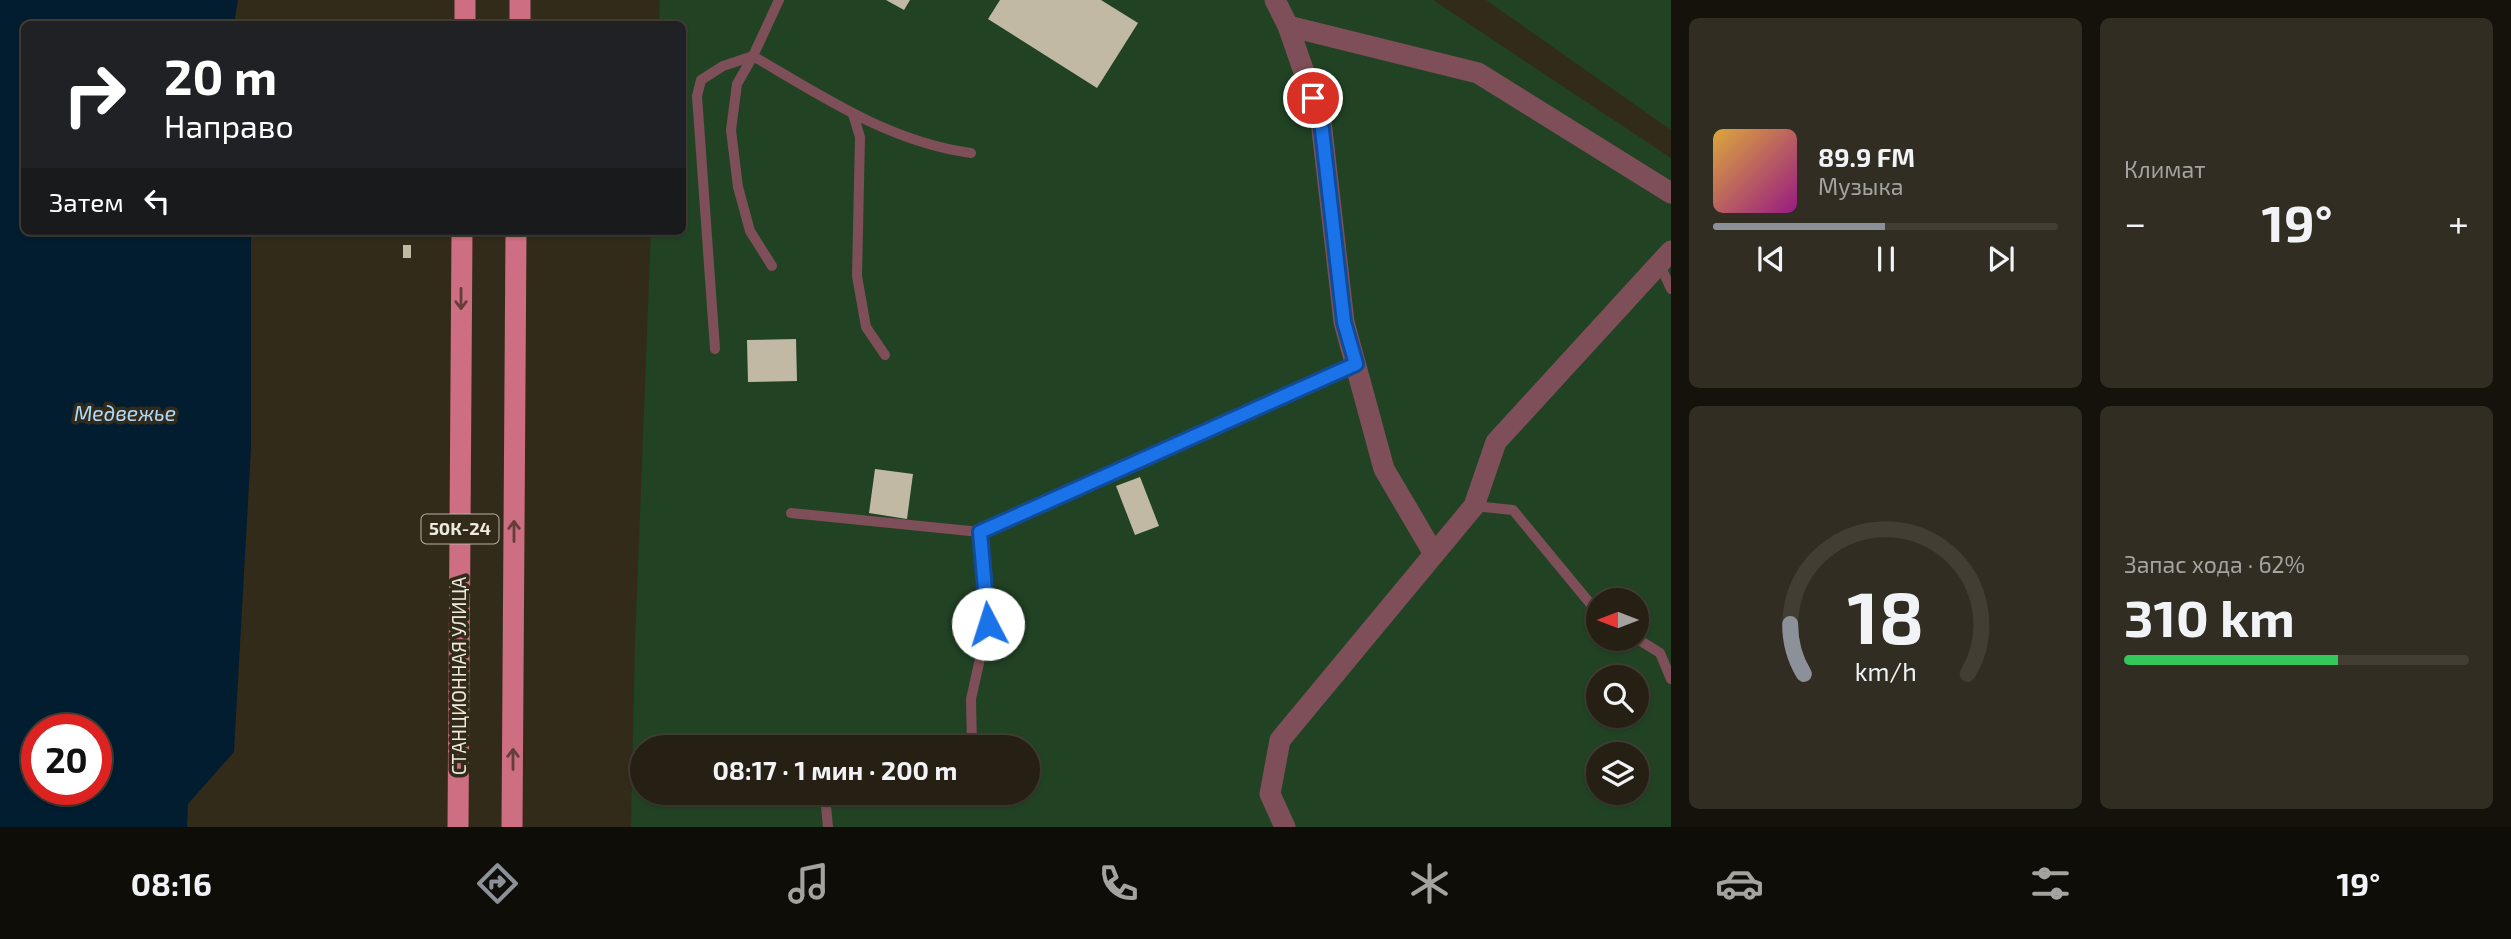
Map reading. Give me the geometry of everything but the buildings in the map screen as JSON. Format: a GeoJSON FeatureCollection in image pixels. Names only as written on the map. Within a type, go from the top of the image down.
{"type":"FeatureCollection","features":[{"type":"Feature","properties":{"kind":"main road"},"geometry":{"type":"LineString","coordinates":[[465,21],[466,0]]}},
{"type":"Feature","properties":{"kind":"main road"},"geometry":{"type":"LineString","coordinates":[[520,0],[520,21]]}},
{"type":"Feature","properties":{"kind":"main road","name":"СТАНЦИОННАЯ УЛИЦА"},"geometry":{"type":"LineString","coordinates":[[458,827],[462,235]]}},
{"type":"Feature","properties":{"kind":"main road","name":"50К-24"},"geometry":{"type":"LineString","coordinates":[[512,827],[516,235]]}},
{"type":"Feature","properties":{"kind":"street"},"geometry":{"type":"LineString","coordinates":[[1275,0],[1288,26],[1321,121],[1344,322],[1384,469],[1434,554]]}},
{"type":"Feature","properties":{"kind":"street"},"geometry":{"type":"LineString","coordinates":[[1288,26],[1478,73],[1671,193]]}},
{"type":"Feature","properties":{"kind":"street"},"geometry":{"type":"LineString","coordinates":[[1284,827],[1270,794],[1280,740],[1474,506],[1496,442],[1665,257]]}},
{"type":"Feature","properties":{"kind":"lane"},"geometry":{"type":"LineString","coordinates":[[772,266],[750,231],[738,187],[731,130],[737,84],[779,0]]}},
{"type":"Feature","properties":{"kind":"lane"},"geometry":{"type":"LineString","coordinates":[[715,349],[697,96],[701,80],[723,66],[753,56],[870,124],[948,150],[971,153]]}},
{"type":"Feature","properties":{"kind":"lane"},"geometry":{"type":"LineString","coordinates":[[853,114],[860,137],[857,276],[866,327],[885,355]]}},
{"type":"Feature","properties":{"kind":"lane"},"geometry":{"type":"LineString","coordinates":[[1665,257],[1671,289]]}},
{"type":"Feature","properties":{"kind":"lane"},"geometry":{"type":"LineString","coordinates":[[791,513],[980,532],[1356,364]]}},
{"type":"Feature","properties":{"kind":"lane"},"geometry":{"type":"LineString","coordinates":[[1474,506],[1513,510],[1586,598]]}},
{"type":"Feature","properties":{"kind":"lane"},"geometry":{"type":"LineString","coordinates":[[972,735],[971,699],[988,624],[980,532]]}},
{"type":"Feature","properties":{"kind":"lane"},"geometry":{"type":"LineString","coordinates":[[1649,646],[1660,653],[1671,678]]}},
{"type":"Feature","properties":{"kind":"lane"},"geometry":{"type":"LineString","coordinates":[[826,805],[828,827]]}},
{"type":"Feature","properties":{"kind":"green space"},"geometry":{"type":"Polygon","coordinates":[[[660,0],[1433,0],[1671,158],[1671,827],[631,827],[631,805],[1040,805],[1040,735],[633,735],[651,235],[686,235],[686,21],[659,21],[660,0]]]}},
{"type":"Feature","properties":{"kind":"green space"},"geometry":{"type":"Polygon","coordinates":[[[1486,0],[1671,0],[1671,130],[1486,0]]]}},
{"type":"Feature","properties":{"kind":"water","name":"Медвежье"},"geometry":{"type":"Polygon","coordinates":[[[0,0],[238,0],[234,21],[21,21],[21,235],[251,235],[251,448],[234,752],[188,804],[187,827],[0,827],[0,0]]]}},
{"type":"Feature","properties":{"kind":"route"},"geometry":{"type":"LineString","coordinates":[[988,624],[980,532],[1356,364],[1344,322],[1321,121],[1313,98]]}}]}
